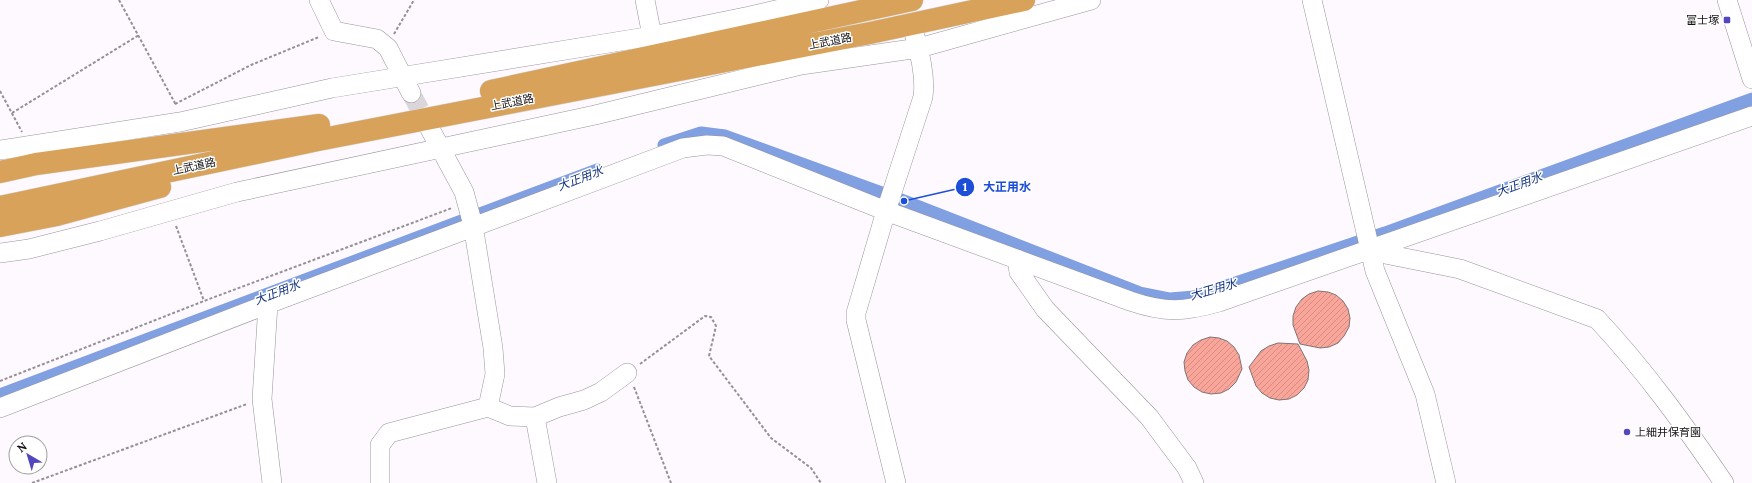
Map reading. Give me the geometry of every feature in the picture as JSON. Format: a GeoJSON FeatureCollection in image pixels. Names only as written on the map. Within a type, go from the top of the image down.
{"type":"FeatureCollection","features":[{"type":"Feature","properties":{"kind":"highway","name":"上武道路"},"geometry":{"type":"LineString","coordinates":[[0,207],[448,101],[912,0]]}},
{"type":"Feature","properties":{"kind":"highway","name":"上武道路"},"geometry":{"type":"LineString","coordinates":[[0,192],[318,132],[870,33],[1024,0]]}},
{"type":"Feature","properties":{"kind":"highway"},"geometry":{"type":"LineString","coordinates":[[0,172],[36,164],[318,132]]}},
{"type":"Feature","properties":{"kind":"highway"},"geometry":{"type":"LineString","coordinates":[[0,226],[57,215],[175,183],[318,132]]}},
{"type":"Feature","properties":{"kind":"street"},"geometry":{"type":"LineString","coordinates":[[319,0],[334,31],[377,39],[388,48],[406,86]]}},
{"type":"Feature","properties":{"kind":"street"},"geometry":{"type":"LineString","coordinates":[[645,0],[652,36]]}},
{"type":"Feature","properties":{"kind":"street"},"geometry":{"type":"LineString","coordinates":[[0,150],[28,144],[102,135],[178,113],[332,88],[406,86],[750,16],[819,0]]}},
{"type":"Feature","properties":{"kind":"street"},"geometry":{"type":"LineString","coordinates":[[0,253],[29,248],[93,233],[237,192],[441,150],[595,116],[801,65],[919,48],[1091,0]]}},
{"type":"Feature","properties":{"kind":"street"},"geometry":{"type":"LineString","coordinates":[[1312,0],[1375,272],[1425,394],[1446,483]]}},
{"type":"Feature","properties":{"kind":"street"},"geometry":{"type":"LineString","coordinates":[[1727,0],[1752,79]]}},
{"type":"Feature","properties":{"kind":"street"},"geometry":{"type":"LineString","coordinates":[[896,483],[858,328],[856,313],[889,202],[923,97],[925,86],[919,48],[914,29]]}},
{"type":"Feature","properties":{"kind":"street"},"geometry":{"type":"LineString","coordinates":[[0,408],[268,304],[471,216],[683,148],[707,145],[723,146],[889,202],[1017,259],[1130,301],[1149,307],[1171,311],[1196,309],[1219,302],[1369,243],[1752,116]]}},
{"type":"Feature","properties":{"kind":"street"},"geometry":{"type":"LineString","coordinates":[[430,129],[464,192],[471,216],[493,348],[495,374],[488,407]]}},
{"type":"Feature","properties":{"kind":"street"},"geometry":{"type":"LineString","coordinates":[[1369,243],[1460,269],[1597,319],[1612,335],[1665,401],[1724,483]]}},
{"type":"Feature","properties":{"kind":"street"},"geometry":{"type":"LineString","coordinates":[[1017,259],[1019,272],[1044,310],[1149,417],[1187,468],[1194,483]]}},
{"type":"Feature","properties":{"kind":"street"},"geometry":{"type":"LineString","coordinates":[[268,304],[262,399],[272,483]]}},
{"type":"Feature","properties":{"kind":"street"},"geometry":{"type":"LineString","coordinates":[[380,483],[380,445],[390,433],[488,407],[510,416],[535,417],[559,407],[584,400],[601,392],[627,373]]}},
{"type":"Feature","properties":{"kind":"street"},"geometry":{"type":"LineString","coordinates":[[535,417],[547,483]]}},
{"type":"Feature","properties":{"kind":"path"},"geometry":{"type":"LineString","coordinates":[[119,0],[139,35],[178,113],[251,65],[334,31]]}},
{"type":"Feature","properties":{"kind":"path"},"geometry":{"type":"LineString","coordinates":[[388,48],[414,0]]}},
{"type":"Feature","properties":{"kind":"path"},"geometry":{"type":"LineString","coordinates":[[12,113],[139,35]]}},
{"type":"Feature","properties":{"kind":"path"},"geometry":{"type":"LineString","coordinates":[[0,91],[28,144]]}},
{"type":"Feature","properties":{"kind":"path"},"geometry":{"type":"LineString","coordinates":[[170,211],[204,301]]}},
{"type":"Feature","properties":{"kind":"path"},"geometry":{"type":"LineString","coordinates":[[0,381],[204,301],[471,216]]}},
{"type":"Feature","properties":{"kind":"path"},"geometry":{"type":"LineString","coordinates":[[671,483],[636,391],[627,373],[705,316],[711,317],[716,326],[709,356],[770,438],[811,468],[821,483]]}},
{"type":"Feature","properties":{"kind":"path"},"geometry":{"type":"LineString","coordinates":[[32,483],[262,399]]}},
{"type":"Feature","properties":{"kind":"building"},"geometry":{"type":"Polygon","coordinates":[[[1318,291],[1336,295],[1343,301],[1348,309],[1350,318],[1349,327],[1344,336],[1338,343],[1329,347],[1320,348],[1300,344],[1293,325],[1293,316],[1296,307],[1302,299],[1309,294],[1318,291]]]}},
{"type":"Feature","properties":{"kind":"building"},"geometry":{"type":"Polygon","coordinates":[[[1210,337],[1227,341],[1234,347],[1239,355],[1242,369],[1236,382],[1229,389],[1221,393],[1211,394],[1202,392],[1194,387],[1188,380],[1185,371],[1184,362],[1187,353],[1193,345],[1210,337]]]}},
{"type":"Feature","properties":{"kind":"building"},"geometry":{"type":"Polygon","coordinates":[[[1278,343],[1298,344],[1307,361],[1309,370],[1308,380],[1304,388],[1297,395],[1289,399],[1279,400],[1270,398],[1262,393],[1256,386],[1249,367],[1261,351],[1278,343]]]}},
{"type":"Feature","properties":{"kind":"waterway","name":"大正用水"},"geometry":{"type":"LineString","coordinates":[[664,145],[701,133],[725,136],[904,201],[1140,293],[1170,299],[1194,297],[1385,233],[1752,99]]}},
{"type":"Feature","properties":{"kind":"waterway","name":"大正用水"},"geometry":{"type":"LineString","coordinates":[[0,395],[597,170]]}},
{"type":"Feature","properties":{"kind":"tunnel"},"geometry":{"type":"LineString","coordinates":[[411,93],[430,129]]}},
{"type":"Feature","properties":{"kind":"place","name":"富士塚"},"geometry":{"type":"Point","coordinates":[1727,20]}},
{"type":"Feature","properties":{"kind":"place","name":"大正用水"},"geometry":{"type":"Point","coordinates":[904,201]}},
{"type":"Feature","properties":{"kind":"place","name":"上細井保育園"},"geometry":{"type":"Point","coordinates":[1627,432]}}]}
